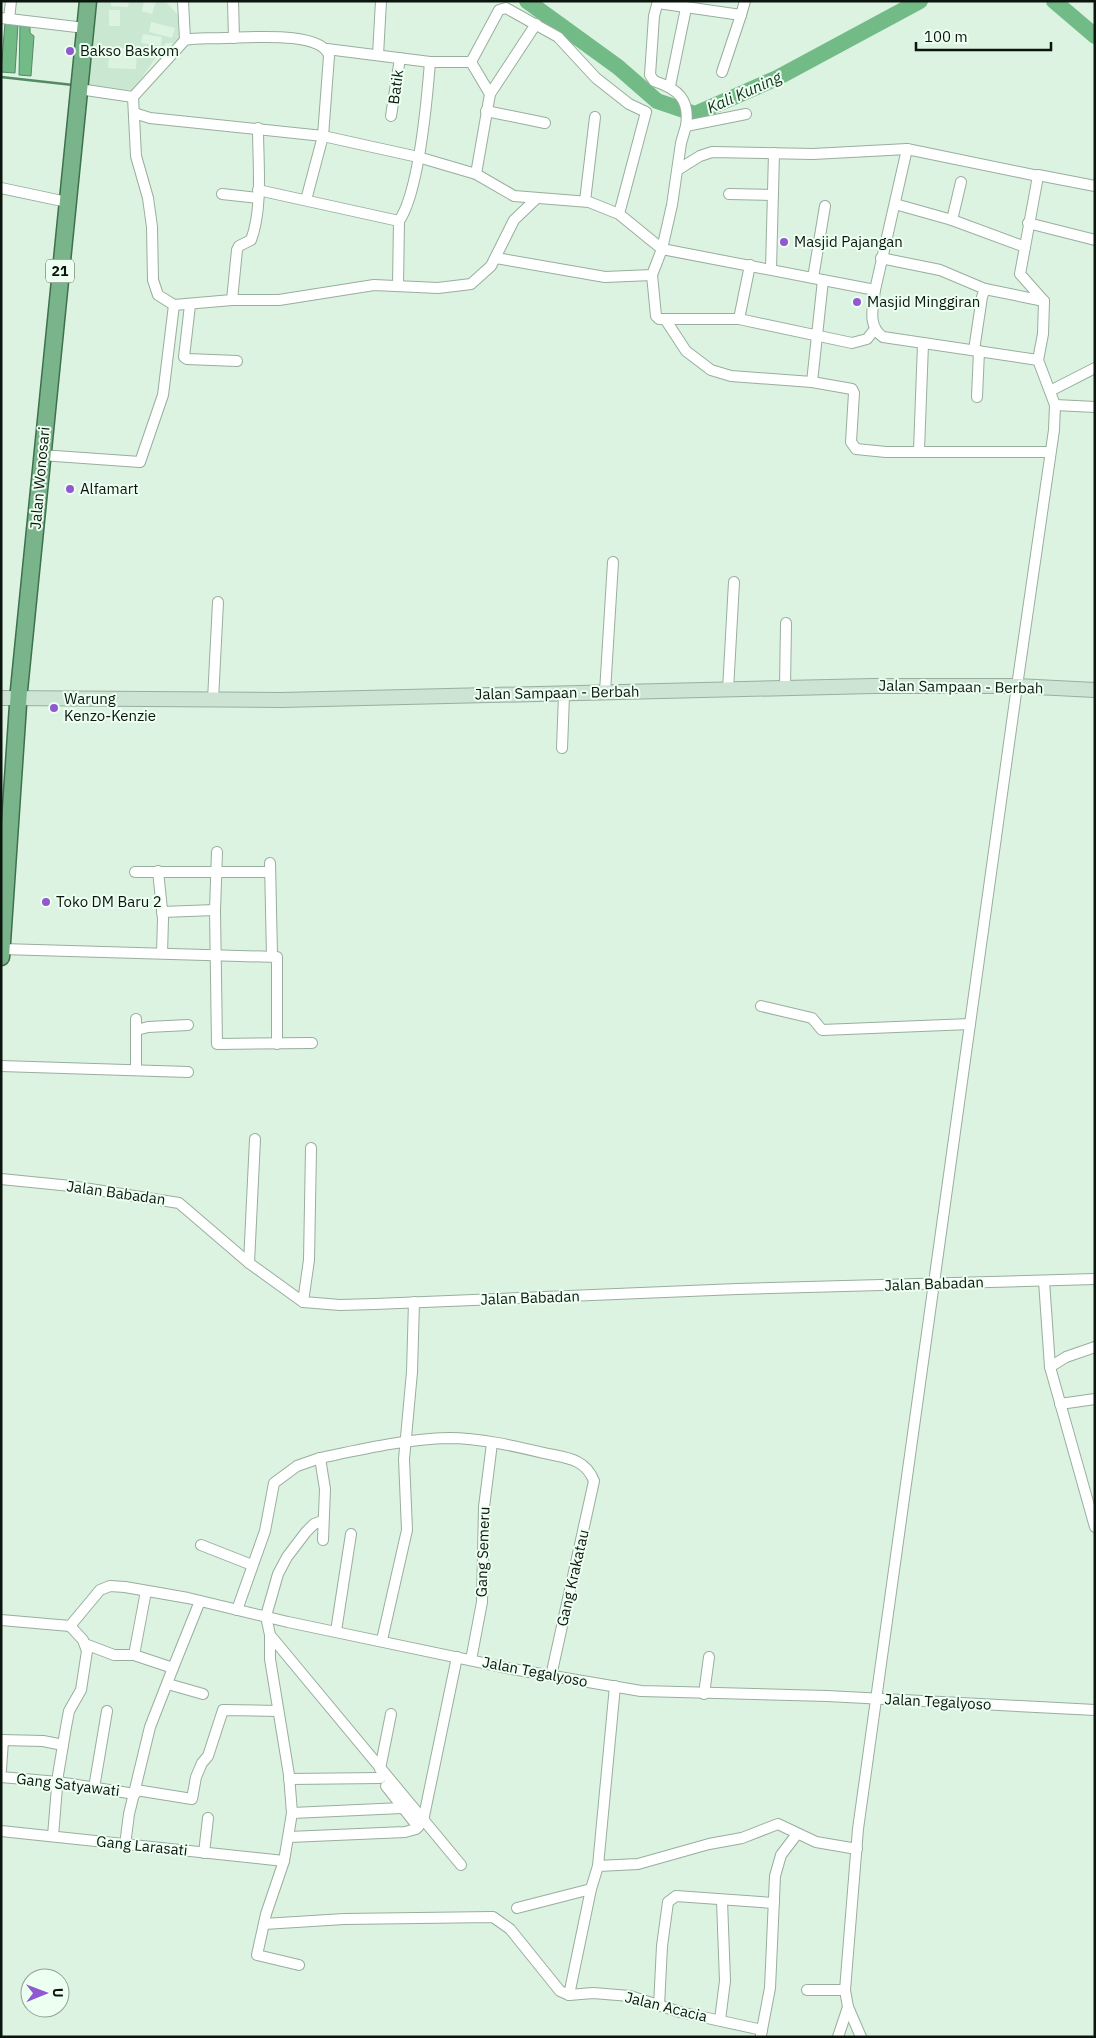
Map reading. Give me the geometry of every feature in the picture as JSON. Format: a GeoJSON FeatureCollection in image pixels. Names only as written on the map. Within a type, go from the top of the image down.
{"type":"FeatureCollection","features":[{"type":"Feature","properties":{"kind":"highway","name":"Jalan Wonosari"},"geometry":{"type":"LineString","coordinates":[[1,956],[18,699],[88,1]]}},
{"type":"Feature","properties":{"kind":"main road","name":"Jalan Sampaan - Berbah"},"geometry":{"type":"LineString","coordinates":[[1,698],[213,700],[564,695],[605,692],[784,688],[1017,686],[1095,690]]}},
{"type":"Feature","properties":{"kind":"street"},"geometry":{"type":"LineString","coordinates":[[11,1],[5,18],[85,28]]}},
{"type":"Feature","properties":{"kind":"street"},"geometry":{"type":"LineString","coordinates":[[184,1],[185,40],[133,97],[136,156],[148,198],[152,227],[154,286],[158,295],[174,305],[232,300],[271,301],[360,287],[443,288],[470,284],[491,266],[514,220],[536,199]]}},
{"type":"Feature","properties":{"kind":"street"},"geometry":{"type":"LineString","coordinates":[[233,1],[234,38]]}},
{"type":"Feature","properties":{"kind":"street"},"geometry":{"type":"LineString","coordinates":[[378,54],[381,1]]}},
{"type":"Feature","properties":{"kind":"street"},"geometry":{"type":"LineString","coordinates":[[722,72],[745,1]]}},
{"type":"Feature","properties":{"kind":"street"},"geometry":{"type":"LineString","coordinates":[[741,15],[686,8],[658,2],[654,16],[650,75],[654,81],[670,86],[682,96],[686,107],[686,124],[681,143],[679,169],[662,248],[652,275],[654,310],[658,319],[739,319],[852,343],[867,339],[876,329]]}},
{"type":"Feature","properties":{"kind":"street"},"geometry":{"type":"LineString","coordinates":[[471,62],[499,10],[506,8],[558,38],[596,78],[614,93],[646,113],[619,214]]}},
{"type":"Feature","properties":{"kind":"street"},"geometry":{"type":"LineString","coordinates":[[670,86],[686,8]]}},
{"type":"Feature","properties":{"kind":"street"},"geometry":{"type":"LineString","coordinates":[[476,174],[490,94],[536,24]]}},
{"type":"Feature","properties":{"kind":"street"},"geometry":{"type":"LineString","coordinates":[[185,40],[276,36],[322,45],[327,49],[430,62],[471,62]]}},
{"type":"Feature","properties":{"kind":"street"},"geometry":{"type":"LineString","coordinates":[[306,200],[323,136],[329,56],[327,49]]}},
{"type":"Feature","properties":{"kind":"street","name":"Batik"},"geometry":{"type":"LineString","coordinates":[[392,116],[400,58]]}},
{"type":"Feature","properties":{"kind":"street"},"geometry":{"type":"LineString","coordinates":[[398,286],[399,220],[405,212],[412,191],[430,62]]}},
{"type":"Feature","properties":{"kind":"street"},"geometry":{"type":"LineString","coordinates":[[471,62],[490,94]]}},
{"type":"Feature","properties":{"kind":"street"},"geometry":{"type":"LineString","coordinates":[[79,86],[133,97]]}},
{"type":"Feature","properties":{"kind":"street"},"geometry":{"type":"LineString","coordinates":[[486,111],[545,124]]}},
{"type":"Feature","properties":{"kind":"street"},"geometry":{"type":"LineString","coordinates":[[134,113],[150,118],[323,136],[418,158],[476,174],[503,192],[514,196],[585,201],[619,214],[662,248],[875,290]]}},
{"type":"Feature","properties":{"kind":"street"},"geometry":{"type":"LineString","coordinates":[[686,124],[746,114]]}},
{"type":"Feature","properties":{"kind":"street"},"geometry":{"type":"LineString","coordinates":[[585,201],[595,117]]}},
{"type":"Feature","properties":{"kind":"street"},"geometry":{"type":"LineString","coordinates":[[232,300],[236,250],[239,246],[251,240],[258,194],[258,128]]}},
{"type":"Feature","properties":{"kind":"street"},"geometry":{"type":"LineString","coordinates":[[679,169],[705,153],[907,149],[1095,186]]}},
{"type":"Feature","properties":{"kind":"street"},"geometry":{"type":"LineString","coordinates":[[907,149],[881,258],[875,290],[872,323],[883,337],[1038,360]]}},
{"type":"Feature","properties":{"kind":"street"},"geometry":{"type":"LineString","coordinates":[[771,269],[774,153]]}},
{"type":"Feature","properties":{"kind":"street"},"geometry":{"type":"LineString","coordinates":[[861,2037],[848,2007],[845,1990],[856,1850],[1056,405],[1038,360],[1043,334],[1044,301],[1020,274],[1038,175]]}},
{"type":"Feature","properties":{"kind":"street"},"geometry":{"type":"LineString","coordinates":[[952,220],[961,182]]}},
{"type":"Feature","properties":{"kind":"street"},"geometry":{"type":"LineString","coordinates":[[1,188],[67,202]]}},
{"type":"Feature","properties":{"kind":"street"},"geometry":{"type":"LineString","coordinates":[[222,194],[258,194],[306,200],[399,220]]}},
{"type":"Feature","properties":{"kind":"street"},"geometry":{"type":"LineString","coordinates":[[729,194],[773,195]]}},
{"type":"Feature","properties":{"kind":"street"},"geometry":{"type":"LineString","coordinates":[[895,204],[952,220],[1024,247]]}},
{"type":"Feature","properties":{"kind":"street"},"geometry":{"type":"LineString","coordinates":[[812,382],[819,336],[818,279],[825,206]]}},
{"type":"Feature","properties":{"kind":"street"},"geometry":{"type":"LineString","coordinates":[[1028,223],[1095,240]]}},
{"type":"Feature","properties":{"kind":"street"},"geometry":{"type":"LineString","coordinates":[[496,258],[605,276],[652,275]]}},
{"type":"Feature","properties":{"kind":"street"},"geometry":{"type":"LineString","coordinates":[[881,258],[940,270],[985,289],[1044,301]]}},
{"type":"Feature","properties":{"kind":"street"},"geometry":{"type":"LineString","coordinates":[[739,319],[750,265]]}},
{"type":"Feature","properties":{"kind":"street"},"geometry":{"type":"LineString","coordinates":[[977,397],[977,351],[982,297],[985,289]]}},
{"type":"Feature","properties":{"kind":"street"},"geometry":{"type":"LineString","coordinates":[[41,455],[140,462],[163,395],[174,305]]}},
{"type":"Feature","properties":{"kind":"street"},"geometry":{"type":"LineString","coordinates":[[190,305],[184,357],[187,359],[236,361]]}},
{"type":"Feature","properties":{"kind":"street"},"geometry":{"type":"LineString","coordinates":[[665,319],[686,350],[712,370],[731,376],[812,382],[852,389],[854,393],[852,442],[856,449],[886,452],[919,450],[1050,452]]}},
{"type":"Feature","properties":{"kind":"street"},"geometry":{"type":"LineString","coordinates":[[919,450],[923,344]]}},
{"type":"Feature","properties":{"kind":"street"},"geometry":{"type":"LineString","coordinates":[[1050,391],[1095,368]]}},
{"type":"Feature","properties":{"kind":"street"},"geometry":{"type":"LineString","coordinates":[[1056,405],[1095,407]]}},
{"type":"Feature","properties":{"kind":"street"},"geometry":{"type":"LineString","coordinates":[[605,692],[614,562]]}},
{"type":"Feature","properties":{"kind":"street"},"geometry":{"type":"LineString","coordinates":[[728,690],[734,582]]}},
{"type":"Feature","properties":{"kind":"street"},"geometry":{"type":"LineString","coordinates":[[213,700],[218,602]]}},
{"type":"Feature","properties":{"kind":"street"},"geometry":{"type":"LineString","coordinates":[[784,688],[786,623]]}},
{"type":"Feature","properties":{"kind":"street"},"geometry":{"type":"LineString","coordinates":[[562,748],[564,695]]}},
{"type":"Feature","properties":{"kind":"street"},"geometry":{"type":"LineString","coordinates":[[217,852],[215,910],[217,1044],[312,1044]]}},
{"type":"Feature","properties":{"kind":"street"},"geometry":{"type":"LineString","coordinates":[[135,872],[216,873],[270,868],[272,956]]}},
{"type":"Feature","properties":{"kind":"street"},"geometry":{"type":"LineString","coordinates":[[158,871],[162,912],[162,953]]}},
{"type":"Feature","properties":{"kind":"street"},"geometry":{"type":"LineString","coordinates":[[162,912],[215,910]]}},
{"type":"Feature","properties":{"kind":"street"},"geometry":{"type":"LineString","coordinates":[[2,949],[33,952],[216,954],[277,957],[277,1044]]}},
{"type":"Feature","properties":{"kind":"street"},"geometry":{"type":"LineString","coordinates":[[761,1006],[812,1018],[822,1030],[970,1024]]}},
{"type":"Feature","properties":{"kind":"street"},"geometry":{"type":"LineString","coordinates":[[136,1069],[136,1024],[148,1027],[188,1026]]}},
{"type":"Feature","properties":{"kind":"street"},"geometry":{"type":"LineString","coordinates":[[1,1066],[188,1072]]}},
{"type":"Feature","properties":{"kind":"street"},"geometry":{"type":"LineString","coordinates":[[249,1263],[255,1139]]}},
{"type":"Feature","properties":{"kind":"street"},"geometry":{"type":"LineString","coordinates":[[303,1302],[310,1260],[311,1148]]}},
{"type":"Feature","properties":{"kind":"street","name":"Jalan Babadan"},"geometry":{"type":"LineString","coordinates":[[1,1179],[80,1187],[179,1203],[249,1263],[303,1302],[340,1305],[1095,1279]]}},
{"type":"Feature","properties":{"kind":"street"},"geometry":{"type":"LineString","coordinates":[[1044,1281],[1050,1367],[1060,1404],[1090,1494],[1095,1527]]}},
{"type":"Feature","properties":{"kind":"street"},"geometry":{"type":"LineString","coordinates":[[382,1640],[407,1530],[405,1442],[412,1372],[414,1302]]}},
{"type":"Feature","properties":{"kind":"street"},"geometry":{"type":"LineString","coordinates":[[1050,1367],[1066,1357],[1095,1347]]}},
{"type":"Feature","properties":{"kind":"street"},"geometry":{"type":"LineString","coordinates":[[1060,1404],[1095,1399]]}},
{"type":"Feature","properties":{"kind":"street"},"geometry":{"type":"LineString","coordinates":[[238,1610],[265,1531],[274,1483],[297,1466],[320,1458],[405,1442],[450,1438],[492,1443]]}},
{"type":"Feature","properties":{"kind":"street","name":"Gang Krakatau"},"geometry":{"type":"LineString","coordinates":[[492,1443],[575,1460],[589,1469],[594,1481],[552,1676]]}},
{"type":"Feature","properties":{"kind":"street","name":"Gang Semeru"},"geometry":{"type":"LineString","coordinates":[[471,1660],[482,1602],[484,1507],[492,1443]]}},
{"type":"Feature","properties":{"kind":"street"},"geometry":{"type":"LineString","coordinates":[[320,1458],[325,1489],[322,1521],[323,1540]]}},
{"type":"Feature","properties":{"kind":"street"},"geometry":{"type":"LineString","coordinates":[[299,1965],[257,1955],[264,1924],[284,1861],[292,1813],[289,1779],[270,1659],[270,1639],[266,1616],[278,1574],[287,1557],[306,1532],[314,1524],[322,1521]]}},
{"type":"Feature","properties":{"kind":"street"},"geometry":{"type":"LineString","coordinates":[[336,1630],[351,1534]]}},
{"type":"Feature","properties":{"kind":"street"},"geometry":{"type":"LineString","coordinates":[[201,1546],[252,1565]]}},
{"type":"Feature","properties":{"kind":"street","name":"Jalan Tegalyoso"},"geometry":{"type":"LineString","coordinates":[[70,1626],[100,1590],[110,1586],[200,1601],[552,1676],[642,1691],[877,1699],[1095,1710]]}},
{"type":"Feature","properties":{"kind":"street"},"geometry":{"type":"LineString","coordinates":[[134,1655],[146,1591]]}},
{"type":"Feature","properties":{"kind":"street"},"geometry":{"type":"LineString","coordinates":[[125,1845],[135,1792],[153,1718],[200,1601]]}},
{"type":"Feature","properties":{"kind":"street"},"geometry":{"type":"LineString","coordinates":[[1,1620],[70,1626],[85,1644],[87,1651],[81,1690],[69,1711],[58,1782],[53,1836]]}},
{"type":"Feature","properties":{"kind":"street"},"geometry":{"type":"LineString","coordinates":[[270,1639],[420,1824]]}},
{"type":"Feature","properties":{"kind":"street"},"geometry":{"type":"LineString","coordinates":[[85,1644],[114,1655],[134,1655],[174,1668]]}},
{"type":"Feature","properties":{"kind":"street"},"geometry":{"type":"LineString","coordinates":[[289,1837],[405,1832],[420,1824],[457,1656]]}},
{"type":"Feature","properties":{"kind":"street"},"geometry":{"type":"LineString","coordinates":[[704,1694],[709,1657]]}},
{"type":"Feature","properties":{"kind":"street"},"geometry":{"type":"LineString","coordinates":[[168,1684],[202,1694]]}},
{"type":"Feature","properties":{"kind":"street"},"geometry":{"type":"LineString","coordinates":[[264,1924],[344,1919],[492,1917],[510,1929],[560,1991],[569,1995],[591,1889],[598,1866],[615,1686]]}},
{"type":"Feature","properties":{"kind":"street","name":"Gang Satyawati"},"geometry":{"type":"LineString","coordinates":[[1,1777],[58,1782],[192,1799],[196,1777],[202,1762],[208,1756],[222,1710],[277,1711]]}},
{"type":"Feature","properties":{"kind":"street"},"geometry":{"type":"LineString","coordinates":[[94,1788],[108,1711]]}},
{"type":"Feature","properties":{"kind":"street"},"geometry":{"type":"LineString","coordinates":[[391,1714],[380,1774],[402,1808],[461,1865]]}},
{"type":"Feature","properties":{"kind":"street"},"geometry":{"type":"LineString","coordinates":[[1,1770],[2,1740],[42,1741],[63,1745]]}},
{"type":"Feature","properties":{"kind":"street"},"geometry":{"type":"LineString","coordinates":[[289,1779],[380,1774]]}},
{"type":"Feature","properties":{"kind":"street"},"geometry":{"type":"LineString","coordinates":[[292,1813],[402,1808]]}},
{"type":"Feature","properties":{"kind":"street"},"geometry":{"type":"LineString","coordinates":[[204,1853],[208,1818]]}},
{"type":"Feature","properties":{"kind":"street"},"geometry":{"type":"LineString","coordinates":[[598,1866],[638,1864],[709,1844],[742,1838],[778,1824],[797,1834],[832,1847],[856,1850]]}},
{"type":"Feature","properties":{"kind":"street","name":"Gang Larasati"},"geometry":{"type":"LineString","coordinates":[[1,1831],[284,1861]]}},
{"type":"Feature","properties":{"kind":"street"},"geometry":{"type":"LineString","coordinates":[[762,2033],[770,1988],[775,1876],[781,1855],[797,1834]]}},
{"type":"Feature","properties":{"kind":"street"},"geometry":{"type":"LineString","coordinates":[[517,1908],[591,1889]]}},
{"type":"Feature","properties":{"kind":"street"},"geometry":{"type":"LineString","coordinates":[[659,2006],[661,1958],[668,1902],[676,1896],[722,1901],[774,1903]]}},
{"type":"Feature","properties":{"kind":"street"},"geometry":{"type":"LineString","coordinates":[[720,2020],[725,1980],[722,1901]]}},
{"type":"Feature","properties":{"kind":"street"},"geometry":{"type":"LineString","coordinates":[[807,1990],[845,1990]]}},
{"type":"Feature","properties":{"kind":"street","name":"Jalan Acacia"},"geometry":{"type":"LineString","coordinates":[[569,1995],[593,1993],[630,1996],[659,2006],[720,2020],[762,2033]]}},
{"type":"Feature","properties":{"kind":"street"},"geometry":{"type":"LineString","coordinates":[[838,2037],[848,2007]]}},
{"type":"Feature","properties":{"kind":"shaded area"},"geometry":{"type":"Polygon","coordinates":[[[96,1],[111,1],[111,6],[128,7],[129,1],[144,1],[142,11],[152,14],[156,1],[165,1],[178,15],[179,43],[166,43],[133,90],[87,85],[96,1]],[[109,10],[109,26],[120,26],[120,10],[109,10]],[[151,22],[149,32],[172,38],[175,28],[151,22]],[[143,34],[141,43],[161,46],[162,37],[143,34]],[[110,47],[108,68],[136,69],[137,49],[110,47]],[[140,47],[139,56],[154,58],[155,49],[140,47]]]}},
{"type":"Feature","properties":{"kind":"shaded area"},"geometry":{"type":"Polygon","coordinates":[[[5,23],[18,24],[15,73],[1,72],[5,23]]]}},
{"type":"Feature","properties":{"kind":"shaded area"},"geometry":{"type":"Polygon","coordinates":[[[20,24],[30,25],[30,33],[34,36],[31,76],[19,75],[20,24]]]}},
{"type":"Feature","properties":{"kind":"waterway","name":"Kali Kuning"},"geometry":{"type":"LineString","coordinates":[[527,1],[618,67],[657,101],[695,114],[777,78],[920,1]]}},
{"type":"Feature","properties":{"kind":"waterway","name":"Kali Kuning"},"geometry":{"type":"LineString","coordinates":[[1054,1],[1095,36]]}},
{"type":"Feature","properties":{"kind":"waterway"},"geometry":{"type":"LineString","coordinates":[[1,77],[73,85]]}},
{"type":"Feature","properties":{"kind":"place","name":"Bakso Baskom"},"geometry":{"type":"Point","coordinates":[70,51]}},
{"type":"Feature","properties":{"kind":"place","name":"Masjid Pajangan"},"geometry":{"type":"Point","coordinates":[784,242]}},
{"type":"Feature","properties":{"kind":"place","name":"Masjid Minggiran"},"geometry":{"type":"Point","coordinates":[857,302]}},
{"type":"Feature","properties":{"kind":"place","name":"Alfamart"},"geometry":{"type":"Point","coordinates":[70,489]}},
{"type":"Feature","properties":{"kind":"place","name":"Warung Kenzo-Kenzie"},"geometry":{"type":"Point","coordinates":[54,708]}},
{"type":"Feature","properties":{"kind":"place","name":"Toko DM Baru 2"},"geometry":{"type":"Point","coordinates":[46,902]}}]}
